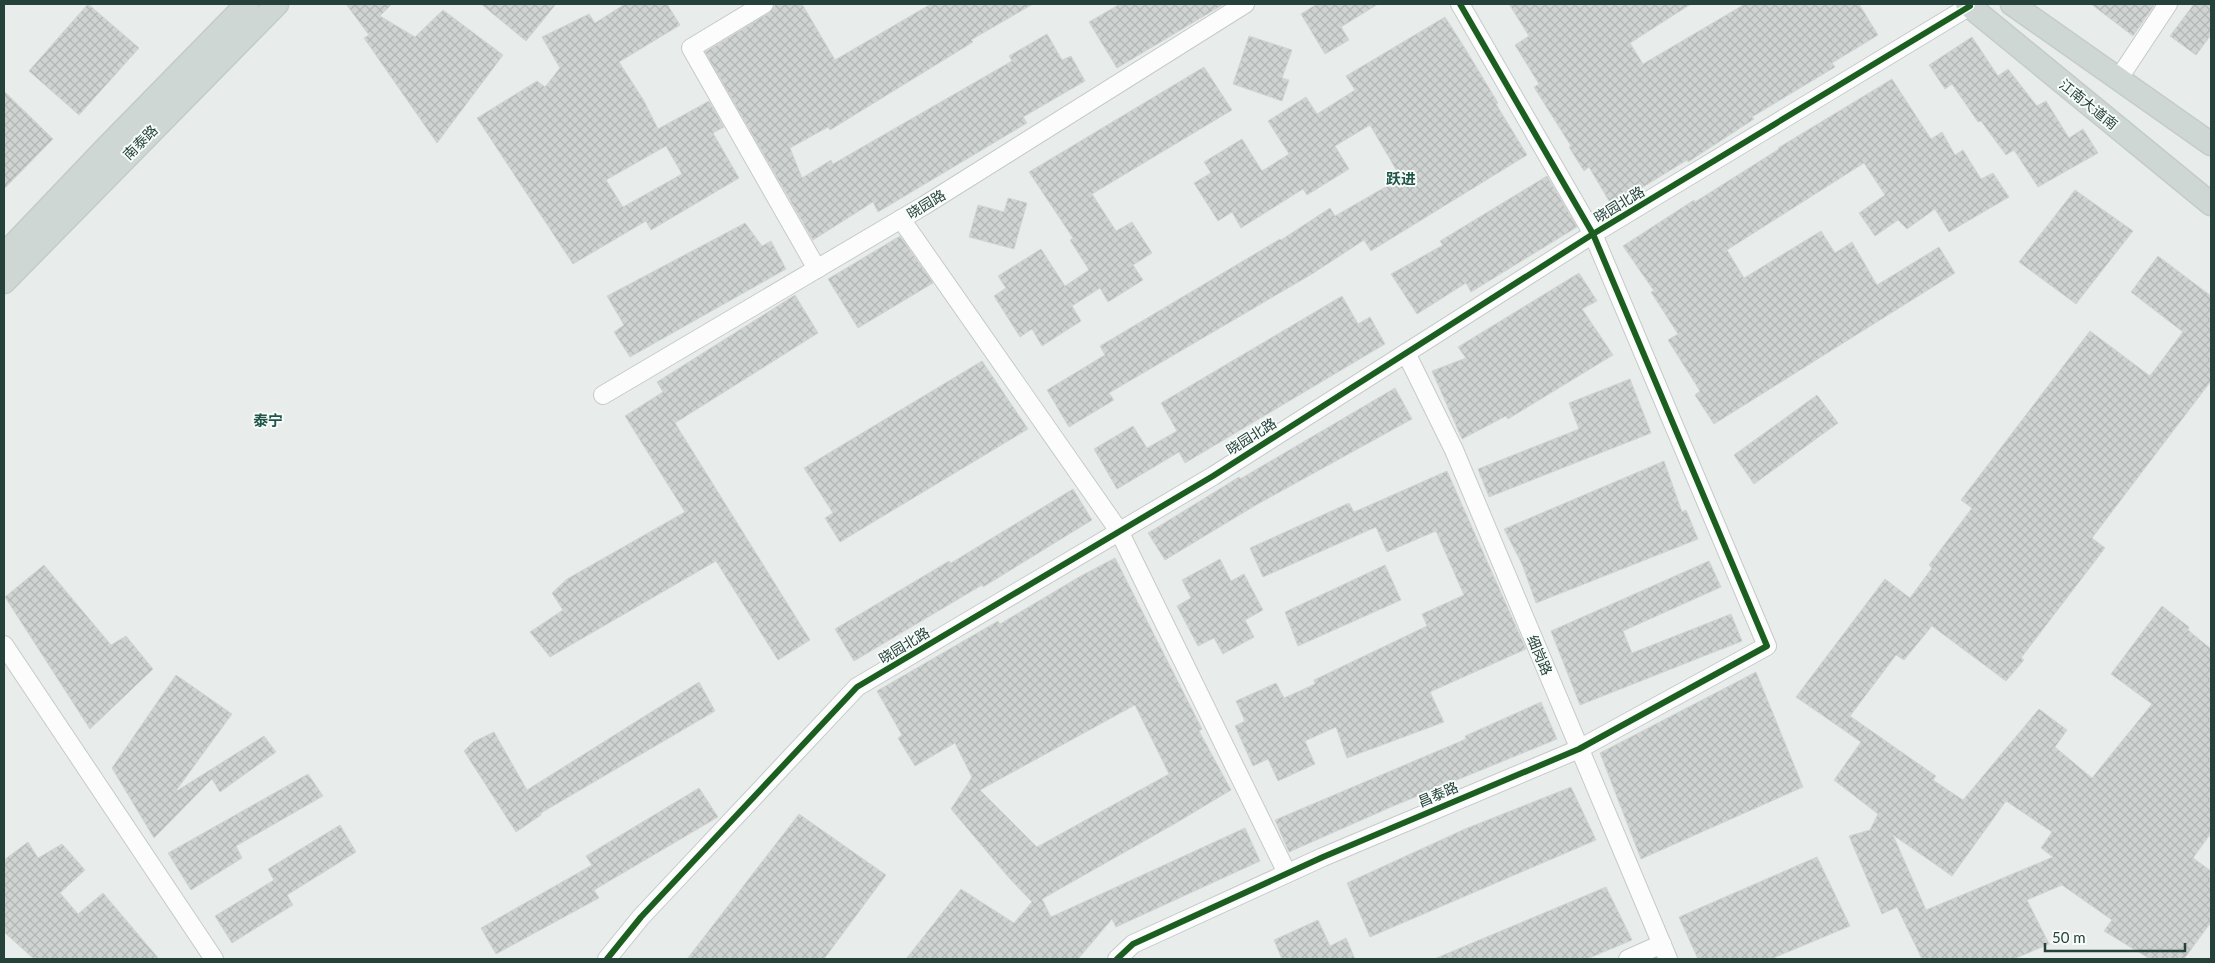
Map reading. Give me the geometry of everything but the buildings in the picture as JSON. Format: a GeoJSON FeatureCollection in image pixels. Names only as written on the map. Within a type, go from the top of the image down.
{"type":"FeatureCollection","features":[{"type":"Feature","properties":{"kind":"main road","name":"南泰路"},"geometry":{"type":"LineString","coordinates":[[4,255],[107,146],[247,4]]}},
{"type":"Feature","properties":{"kind":"main road","name":"南泰路"},"geometry":{"type":"LineString","coordinates":[[4,282],[277,4]]}},
{"type":"Feature","properties":{"kind":"main road","name":"江南大道南"},"geometry":{"type":"LineString","coordinates":[[1968,4],[2211,204]]}},
{"type":"Feature","properties":{"kind":"main road"},"geometry":{"type":"LineString","coordinates":[[2012,4],[2211,144]]}},
{"type":"Feature","properties":{"kind":"street"},"geometry":{"type":"LineString","coordinates":[[764,4],[690,48],[817,269]]}},
{"type":"Feature","properties":{"kind":"street","name":"晓园路"},"geometry":{"type":"LineString","coordinates":[[603,395],[901,219],[1245,4]]}},
{"type":"Feature","properties":{"kind":"street"},"geometry":{"type":"LineString","coordinates":[[1460,4],[1593,234]]}},
{"type":"Feature","properties":{"kind":"street","name":"晓园北路"},"geometry":{"type":"LineString","coordinates":[[607,959],[641,917],[857,687],[1213,476],[1593,234],[1968,4]]}},
{"type":"Feature","properties":{"kind":"street"},"geometry":{"type":"LineString","coordinates":[[2119,78],[2168,4]]}},
{"type":"Feature","properties":{"kind":"street"},"geometry":{"type":"LineString","coordinates":[[901,219],[1119,532],[1287,873]]}},
{"type":"Feature","properties":{"kind":"street","name":"昌泰路"},"geometry":{"type":"LineString","coordinates":[[1117,959],[1133,944],[1287,873],[1579,749],[1767,646],[1593,234]]}},
{"type":"Feature","properties":{"kind":"street","name":"细岗路"},"geometry":{"type":"LineString","coordinates":[[1406,353],[1454,450],[1665,952]]}},
{"type":"Feature","properties":{"kind":"street"},"geometry":{"type":"LineString","coordinates":[[4,645],[214,959]]}},
{"type":"Feature","properties":{"kind":"street"},"geometry":{"type":"LineString","coordinates":[[1628,959],[1665,952]]}},
{"type":"Feature","properties":{"kind":"cycle path"},"geometry":{"type":"LineString","coordinates":[[1117,959],[1133,944],[1323,857],[1579,749],[1767,646],[1593,234],[1460,4]]}},
{"type":"Feature","properties":{"kind":"cycle path"},"geometry":{"type":"LineString","coordinates":[[607,959],[641,917],[857,687],[1213,476],[1593,234],[1970,6]]}},
{"type":"Feature","properties":{"kind":"district","name":"跃进"},"geometry":{"type":"Point","coordinates":[1401,178]}},
{"type":"Feature","properties":{"kind":"district","name":"泰宁"},"geometry":{"type":"Point","coordinates":[268,420]}}]}
